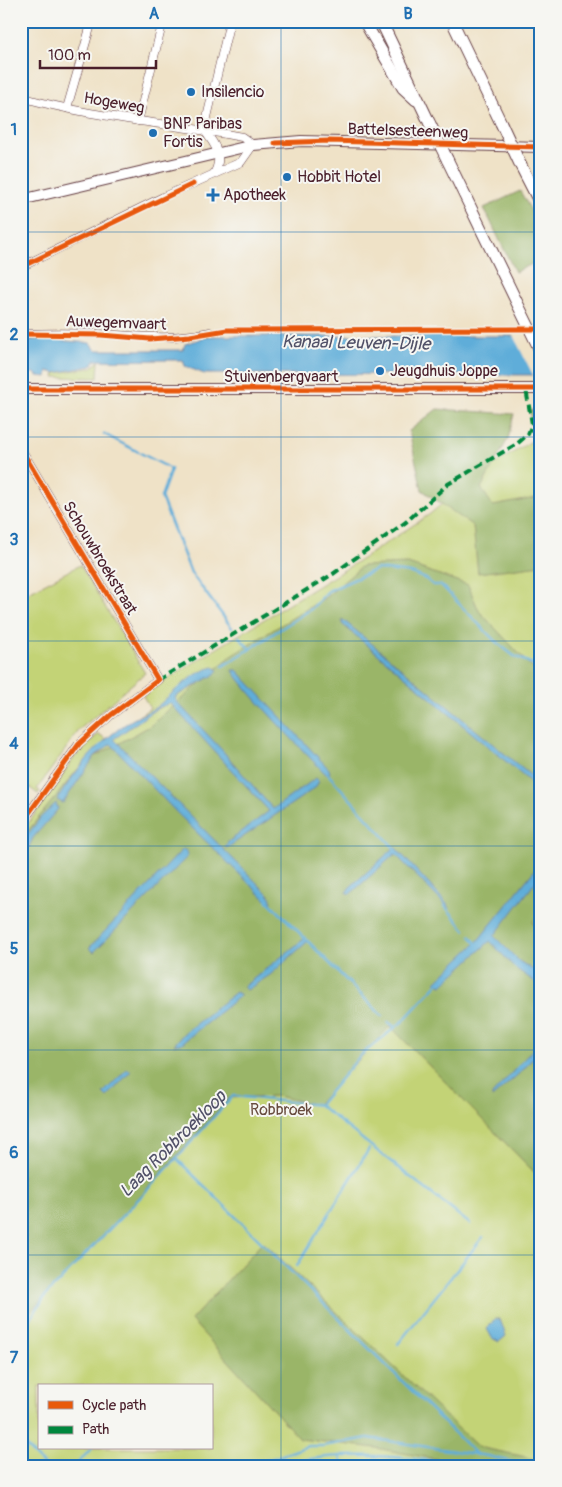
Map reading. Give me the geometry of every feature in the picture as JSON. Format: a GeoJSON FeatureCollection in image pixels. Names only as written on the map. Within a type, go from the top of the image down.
{"type":"FeatureCollection","features":[{"type":"Feature","properties":{"kind":"highway"},"geometry":{"type":"LineString","coordinates":[[364,21],[403,88],[421,104]]}},
{"type":"Feature","properties":{"kind":"highway"},"geometry":{"type":"LineString","coordinates":[[381,21],[505,281],[541,352]]}},
{"type":"Feature","properties":{"kind":"highway"},"geometry":{"type":"LineString","coordinates":[[452,21],[541,205]]}},
{"type":"Feature","properties":{"kind":"main road","name":"Battelsesteenweg"},"geometry":{"type":"LineString","coordinates":[[21,200],[253,145],[300,141],[541,147]]}},
{"type":"Feature","properties":{"kind":"main road","name":"Stuivenbergvaart"},"geometry":{"type":"LineString","coordinates":[[21,389],[541,389]]}},
{"type":"Feature","properties":{"kind":"street"},"geometry":{"type":"LineString","coordinates":[[21,26],[23,21]]}},
{"type":"Feature","properties":{"kind":"street"},"geometry":{"type":"LineString","coordinates":[[67,108],[92,21]]}},
{"type":"Feature","properties":{"kind":"street"},"geometry":{"type":"LineString","coordinates":[[138,121],[162,21]]}},
{"type":"Feature","properties":{"kind":"street"},"geometry":{"type":"LineString","coordinates":[[214,174],[220,160],[218,153],[204,130],[230,21]]}},
{"type":"Feature","properties":{"kind":"street","name":"Hogeweg"},"geometry":{"type":"LineString","coordinates":[[21,97],[67,108],[138,121],[242,136],[253,145]]}},
{"type":"Feature","properties":{"kind":"street"},"geometry":{"type":"LineString","coordinates":[[21,267],[241,162],[253,145]]}},
{"type":"Feature","properties":{"kind":"street","name":"Auwegemvaart"},"geometry":{"type":"LineString","coordinates":[[21,334],[94,334],[150,339],[190,336],[210,332]]}},
{"type":"Feature","properties":{"kind":"street","name":"Schouwbroekstraat"},"geometry":{"type":"LineString","coordinates":[[21,449],[158,680],[111,715],[79,744],[21,824]]}},
{"type":"Feature","properties":{"kind":"green space"},"geometry":{"type":"Polygon","coordinates":[[[520,191],[541,228],[541,260],[515,272],[484,208],[520,191]]]}},
{"type":"Feature","properties":{"kind":"green space"},"geometry":{"type":"Polygon","coordinates":[[[99,361],[98,378],[54,377],[55,373],[91,368],[99,361]]]}},
{"type":"Feature","properties":{"kind":"green space"},"geometry":{"type":"Polygon","coordinates":[[[541,408],[541,441],[529,411],[541,408]]]}},
{"type":"Feature","properties":{"kind":"green space"},"geometry":{"type":"Polygon","coordinates":[[[437,409],[514,414],[508,439],[481,488],[493,506],[541,497],[541,565],[478,573],[473,526],[422,490],[409,431],[437,409]]]}},
{"type":"Feature","properties":{"kind":"green space","name":"Robbroek"},"geometry":{"type":"Polygon","coordinates":[[[538,437],[541,442],[541,1466],[21,1466],[21,834],[74,758],[95,737],[99,734],[106,739],[150,708],[143,696],[151,689],[365,557],[430,514],[471,479],[538,437]]]}},
{"type":"Feature","properties":{"kind":"green space"},"geometry":{"type":"Polygon","coordinates":[[[408,564],[468,585],[479,611],[541,677],[541,913],[533,921],[541,948],[541,1179],[390,1026],[317,1105],[277,1096],[229,1098],[108,1232],[21,1321],[21,839],[83,763],[150,726],[231,656],[326,597],[362,566],[408,564]]]}},
{"type":"Feature","properties":{"kind":"green space"},"geometry":{"type":"Polygon","coordinates":[[[80,565],[145,673],[80,729],[37,789],[40,791],[38,794],[21,781],[21,596],[80,565]]]}},
{"type":"Feature","properties":{"kind":"green space"},"geometry":{"type":"Polygon","coordinates":[[[263,1242],[478,1447],[541,1460],[541,1466],[473,1466],[376,1448],[300,1439],[191,1320],[263,1242]]]}},
{"type":"Feature","properties":{"kind":"water","name":"Kanaal Leuven-Dijle"},"geometry":{"type":"Polygon","coordinates":[[[209,336],[541,336],[541,375],[204,374],[185,366],[183,360],[96,360],[91,366],[55,373],[48,371],[47,377],[37,376],[35,373],[21,372],[21,339],[55,338],[55,340],[90,343],[96,350],[183,350],[185,344],[209,336]]]}},
{"type":"Feature","properties":{"kind":"water"},"geometry":{"type":"Polygon","coordinates":[[[342,619],[541,784],[541,791],[342,624],[342,619]]]}},
{"type":"Feature","properties":{"kind":"water"},"geometry":{"type":"Polygon","coordinates":[[[214,667],[218,670],[214,675],[175,697],[177,702],[273,809],[316,778],[319,781],[315,788],[227,848],[225,847],[228,842],[269,811],[170,703],[156,709],[114,739],[270,896],[272,903],[267,901],[178,814],[111,744],[95,756],[63,803],[57,800],[80,766],[118,729],[150,711],[192,677],[214,667]]]}},
{"type":"Feature","properties":{"kind":"water"},"geometry":{"type":"Polygon","coordinates":[[[233,670],[237,670],[329,769],[330,773],[327,775],[292,739],[247,689],[233,670]]]}},
{"type":"Feature","properties":{"kind":"water"},"geometry":{"type":"Polygon","coordinates":[[[56,803],[58,809],[33,838],[21,864],[22,842],[41,817],[56,803]]]}},
{"type":"Feature","properties":{"kind":"water"},"geometry":{"type":"Polygon","coordinates":[[[395,847],[447,904],[449,909],[395,854],[349,895],[347,892],[349,888],[395,847]]]}},
{"type":"Feature","properties":{"kind":"water"},"geometry":{"type":"Polygon","coordinates":[[[183,849],[187,851],[188,856],[94,952],[89,948],[183,849]]]}},
{"type":"Feature","properties":{"kind":"water"},"geometry":{"type":"Polygon","coordinates":[[[541,862],[541,875],[494,936],[519,961],[541,975],[541,986],[515,968],[490,941],[442,985],[435,982],[476,943],[541,862]]]}},
{"type":"Feature","properties":{"kind":"water"},"geometry":{"type":"Polygon","coordinates":[[[304,939],[307,942],[270,975],[247,990],[243,987],[304,939]]]}},
{"type":"Feature","properties":{"kind":"water"},"geometry":{"type":"Polygon","coordinates":[[[236,992],[241,995],[181,1044],[174,1045],[184,1033],[236,992]]]}},
{"type":"Feature","properties":{"kind":"water"},"geometry":{"type":"Polygon","coordinates":[[[541,1040],[541,1048],[524,1069],[492,1098],[492,1095],[541,1040]]]}},
{"type":"Feature","properties":{"kind":"water"},"geometry":{"type":"Polygon","coordinates":[[[127,1069],[131,1071],[107,1097],[103,1093],[127,1069]]]}},
{"type":"Feature","properties":{"kind":"water"},"geometry":{"type":"Polygon","coordinates":[[[495,1319],[500,1319],[506,1336],[499,1342],[492,1338],[487,1329],[495,1319]]]}},
{"type":"Feature","properties":{"kind":"pier"},"geometry":{"type":"Polygon","coordinates":[[[512,333],[541,333],[541,377],[534,377],[512,333]]]}},
{"type":"Feature","properties":{"kind":"waterway"},"geometry":{"type":"LineString","coordinates":[[104,434],[171,469],[161,497],[191,573],[232,628]]}},
{"type":"Feature","properties":{"kind":"waterway"},"geometry":{"type":"LineString","coordinates":[[239,637],[250,649],[311,609],[328,591],[377,569],[411,573],[426,579],[433,585],[441,585],[495,641],[514,656],[535,665],[541,671]]}},
{"type":"Feature","properties":{"kind":"waterway"},"geometry":{"type":"LineString","coordinates":[[223,666],[250,649]]}},
{"type":"Feature","properties":{"kind":"waterway"},"geometry":{"type":"LineString","coordinates":[[327,773],[395,849]]}},
{"type":"Feature","properties":{"kind":"waterway"},"geometry":{"type":"LineString","coordinates":[[267,900],[382,1016]]}},
{"type":"Feature","properties":{"kind":"waterway"},"geometry":{"type":"LineString","coordinates":[[445,906],[465,930]]}},
{"type":"Feature","properties":{"kind":"waterway"},"geometry":{"type":"LineString","coordinates":[[470,936],[476,943]]}},
{"type":"Feature","properties":{"kind":"waterway","name":"Laag Robbroekloop"},"geometry":{"type":"LineString","coordinates":[[21,1333],[46,1295],[154,1183],[233,1096],[319,1105],[360,1056],[403,1021],[438,983]]}},
{"type":"Feature","properties":{"kind":"waterway"},"geometry":{"type":"LineString","coordinates":[[388,1022],[395,1027]]}},
{"type":"Feature","properties":{"kind":"waterway"},"geometry":{"type":"LineString","coordinates":[[319,1105],[470,1224]]}},
{"type":"Feature","properties":{"kind":"waterway"},"geometry":{"type":"LineString","coordinates":[[297,1266],[369,1149]]}},
{"type":"Feature","properties":{"kind":"waterway"},"geometry":{"type":"LineString","coordinates":[[176,1158],[477,1455]]}},
{"type":"Feature","properties":{"kind":"waterway"},"geometry":{"type":"LineString","coordinates":[[398,1344],[483,1237]]}},
{"type":"Feature","properties":{"kind":"waterway"},"geometry":{"type":"LineString","coordinates":[[251,1466],[308,1446],[323,1446],[368,1438],[488,1456],[530,1466]]}},
{"type":"Feature","properties":{"kind":"waterway"},"geometry":{"type":"LineString","coordinates":[[21,1442],[45,1466]]}},
{"type":"Feature","properties":{"kind":"waterway"},"geometry":{"type":"LineString","coordinates":[[75,1466],[90,1450]]}},
{"type":"Feature","properties":{"kind":"waterway"},"geometry":{"type":"LineString","coordinates":[[276,1466],[333,1456],[384,1456],[435,1461],[436,1466]]}},
{"type":"Feature","properties":{"kind":"waterway"},"geometry":{"type":"LineString","coordinates":[[340,1456],[342,1466]]}},
{"type":"Feature","properties":{"kind":"marked path"},"geometry":{"type":"LineString","coordinates":[[158,680],[333,574],[406,522],[448,484],[517,444],[528,434],[532,424],[526,389]]}},
{"type":"Feature","properties":{"kind":"cycle path"},"geometry":{"type":"LineString","coordinates":[[275,143],[329,141],[541,147]]}},
{"type":"Feature","properties":{"kind":"cycle path"},"geometry":{"type":"LineString","coordinates":[[21,267],[193,184]]}},
{"type":"Feature","properties":{"kind":"cycle path"},"geometry":{"type":"LineString","coordinates":[[21,334],[101,335],[150,339],[190,336],[227,330],[541,329]]}},
{"type":"Feature","properties":{"kind":"cycle path"},"geometry":{"type":"LineString","coordinates":[[21,389],[541,389]]}},
{"type":"Feature","properties":{"kind":"cycle path"},"geometry":{"type":"LineString","coordinates":[[21,449],[158,680],[111,715],[79,744],[21,824]]}},
{"type":"Feature","properties":{"kind":"place","name":"Insilencio"},"geometry":{"type":"Point","coordinates":[191,92]}},
{"type":"Feature","properties":{"kind":"place","name":"BNP Paribas Fortis"},"geometry":{"type":"Point","coordinates":[153,133]}},
{"type":"Feature","properties":{"kind":"place","name":"Hobbit Hotel"},"geometry":{"type":"Point","coordinates":[287,177]}},
{"type":"Feature","properties":{"kind":"place","name":"Apotheek"},"geometry":{"type":"Point","coordinates":[213,195]}},
{"type":"Feature","properties":{"kind":"place","name":"Jeugdhuis Joppe"},"geometry":{"type":"Point","coordinates":[380,371]}}]}
